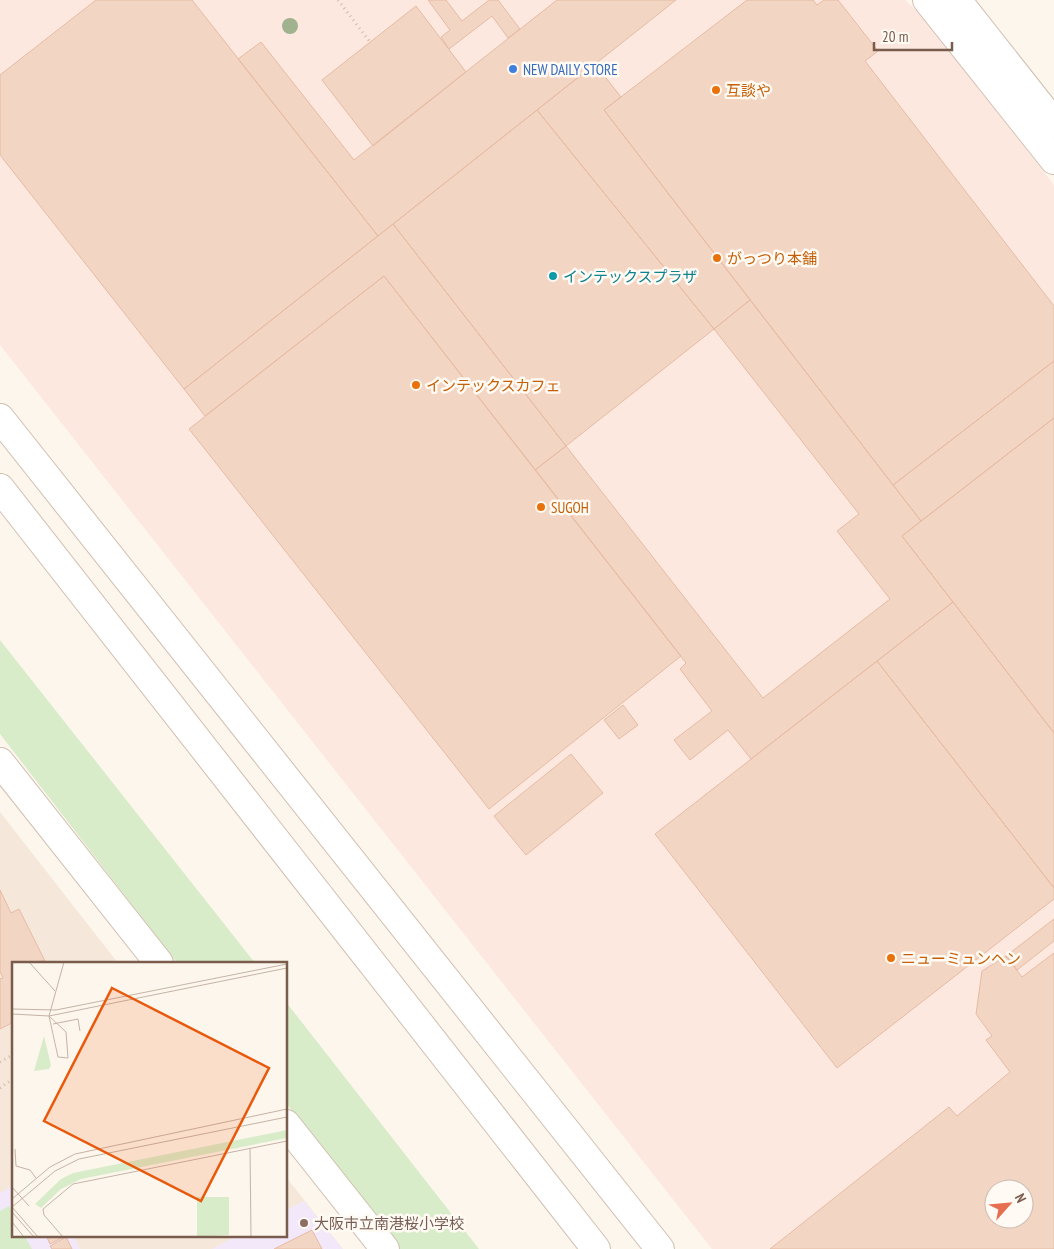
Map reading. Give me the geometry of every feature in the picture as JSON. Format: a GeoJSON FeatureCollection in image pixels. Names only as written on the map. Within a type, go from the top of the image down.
{"type":"FeatureCollection","features":[{"type":"Feature","properties":{"kind":"street"},"geometry":{"type":"LineString","coordinates":[[927,0],[1054,160]]}},
{"type":"Feature","properties":{"kind":"street"},"geometry":{"type":"LineString","coordinates":[[957,0],[1054,123]]}},
{"type":"Feature","properties":{"kind":"street"},"geometry":{"type":"LineString","coordinates":[[0,418],[660,1249]]}},
{"type":"Feature","properties":{"kind":"street"},"geometry":{"type":"LineString","coordinates":[[0,488],[596,1249]]}},
{"type":"Feature","properties":{"kind":"street"},"geometry":{"type":"LineString","coordinates":[[0,762],[159,962]]}},
{"type":"Feature","properties":{"kind":"street"},"geometry":{"type":"LineString","coordinates":[[288,1127],[385,1249]]}},
{"type":"Feature","properties":{"kind":"path"},"geometry":{"type":"LineString","coordinates":[[338,0],[370,42]]}},
{"type":"Feature","properties":{"kind":"path"},"geometry":{"type":"LineString","coordinates":[[0,1062],[12,1055]]}},
{"type":"Feature","properties":{"kind":"path"},"geometry":{"type":"LineString","coordinates":[[0,1088],[12,1079]]}},
{"type":"Feature","properties":{"kind":"shaded area"},"geometry":{"type":"Polygon","coordinates":[[[0,0],[905,0],[920,14],[1054,185],[1054,1249],[712,1249],[0,345],[0,0]]]}},
{"type":"Feature","properties":{"kind":"shaded area"},"geometry":{"type":"Polygon","coordinates":[[[0,812],[117,962],[12,962],[12,1236],[288,1236],[288,1180],[343,1249],[0,1249],[0,812]]]}},
{"type":"Feature","properties":{"kind":"shaded area"},"geometry":{"type":"Polygon","coordinates":[[[12,1186],[12,1236],[74,1236],[80,1249],[0,1249],[0,1193],[12,1186]]]}},
{"type":"Feature","properties":{"kind":"shaded area","name":"大阪市立南港桜小学校"},"geometry":{"type":"Polygon","coordinates":[[[304,1201],[343,1249],[212,1249],[237,1236],[288,1236],[288,1209],[304,1201]]]}},
{"type":"Feature","properties":{"kind":"green space"},"geometry":{"type":"Polygon","coordinates":[[[0,640],[254,962],[176,962],[0,734],[0,640]]]}},
{"type":"Feature","properties":{"kind":"green space"},"geometry":{"type":"Polygon","coordinates":[[[288,1005],[479,1249],[400,1249],[288,1106],[288,1005]]]}},
{"type":"Feature","properties":{"kind":"green space"},"geometry":{"type":"Polygon","coordinates":[[[9,1206],[12,1211],[12,1236],[25,1236],[32,1249],[0,1249],[0,1211],[9,1206]]]}},
{"type":"Feature","properties":{"kind":"building"},"geometry":{"type":"Polygon","coordinates":[[[96,0],[192,0],[378,236],[184,389],[0,155],[0,75],[96,0]]]}},
{"type":"Feature","properties":{"kind":"building"},"geometry":{"type":"Polygon","coordinates":[[[428,0],[446,0],[462,21],[489,0],[498,0],[520,29],[508,38],[492,16],[449,49],[441,37],[450,30],[428,0]]]}},
{"type":"Feature","properties":{"kind":"building"},"geometry":{"type":"Polygon","coordinates":[[[557,0],[676,0],[378,236],[238,59],[261,42],[354,160],[557,0]]]}},
{"type":"Feature","properties":{"kind":"building"},"geometry":{"type":"Polygon","coordinates":[[[747,0],[813,0],[817,5],[824,0],[838,0],[878,51],[865,61],[1054,306],[1054,361],[893,485],[604,110],[747,0]]]}},
{"type":"Feature","properties":{"kind":"building"},"geometry":{"type":"Polygon","coordinates":[[[416,6],[466,72],[373,146],[322,80],[416,6]]]}},
{"type":"Feature","properties":{"kind":"building"},"geometry":{"type":"Polygon","coordinates":[[[595,64],[621,97],[604,110],[750,300],[714,329],[537,110],[595,64]]]}},
{"type":"Feature","properties":{"kind":"building","name":"インテックスプラザ"},"geometry":{"type":"Polygon","coordinates":[[[537,110],[714,329],[566,446],[393,224],[537,110]]]}},
{"type":"Feature","properties":{"kind":"building"},"geometry":{"type":"Polygon","coordinates":[[[393,224],[566,446],[535,470],[384,276],[205,416],[184,389],[393,224]]]}},
{"type":"Feature","properties":{"kind":"building"},"geometry":{"type":"Polygon","coordinates":[[[384,276],[681,656],[489,809],[189,429],[384,276]]]}},
{"type":"Feature","properties":{"kind":"building"},"geometry":{"type":"Polygon","coordinates":[[[750,300],[921,521],[902,536],[953,602],[751,759],[728,730],[690,760],[674,740],[712,711],[680,669],[686,663],[535,470],[566,446],[763,698],[890,599],[837,531],[859,514],[714,329],[750,300]]]}},
{"type":"Feature","properties":{"kind":"building"},"geometry":{"type":"Polygon","coordinates":[[[1054,361],[1054,418],[921,521],[893,485],[1054,361]]]}},
{"type":"Feature","properties":{"kind":"building"},"geometry":{"type":"Polygon","coordinates":[[[1054,418],[1054,733],[902,536],[1054,418]]]}},
{"type":"Feature","properties":{"kind":"building"},"geometry":{"type":"Polygon","coordinates":[[[953,602],[1054,733],[1054,888],[877,661],[953,602]]]}},
{"type":"Feature","properties":{"kind":"building"},"geometry":{"type":"Polygon","coordinates":[[[877,661],[1054,888],[1054,899],[837,1068],[655,834],[877,661]]]}},
{"type":"Feature","properties":{"kind":"building"},"geometry":{"type":"Polygon","coordinates":[[[623,705],[638,725],[619,739],[604,720],[623,705]]]}},
{"type":"Feature","properties":{"kind":"building"},"geometry":{"type":"Polygon","coordinates":[[[571,754],[603,793],[526,855],[494,816],[571,754]]]}},
{"type":"Feature","properties":{"kind":"building"},"geometry":{"type":"Polygon","coordinates":[[[0,890],[11,913],[19,909],[45,961],[12,962],[12,1023],[0,1029],[0,979],[3,978],[0,971],[0,890]]]}},
{"type":"Feature","properties":{"kind":"building"},"geometry":{"type":"Polygon","coordinates":[[[1054,919],[1054,941],[1017,970],[1006,956],[1054,919]]]}},
{"type":"Feature","properties":{"kind":"building"},"geometry":{"type":"Polygon","coordinates":[[[1054,953],[1054,1249],[770,1249],[949,1107],[957,1116],[1010,1072],[986,1040],[992,1036],[976,1014],[982,971],[1006,956],[1022,977],[1054,953]]]}},
{"type":"Feature","properties":{"kind":"building"},"geometry":{"type":"Polygon","coordinates":[[[312,1230],[322,1249],[274,1249],[312,1230]]]}},
{"type":"Feature","properties":{"kind":"building"},"geometry":{"type":"Polygon","coordinates":[[[46,1236],[65,1236],[50,1244],[46,1236]]]}},
{"type":"Feature","properties":{"kind":"building"},"geometry":{"type":"Polygon","coordinates":[[[66,1237],[72,1249],[52,1249],[50,1246],[66,1237]]]}},
{"type":"Feature","properties":{"kind":"place","name":"NEW DAILY STORE"},"geometry":{"type":"Point","coordinates":[513,69]}},
{"type":"Feature","properties":{"kind":"place","name":"互談や"},"geometry":{"type":"Point","coordinates":[716,90]}},
{"type":"Feature","properties":{"kind":"place","name":"がっつり本舗"},"geometry":{"type":"Point","coordinates":[717,258]}},
{"type":"Feature","properties":{"kind":"place","name":"インテックスプラザ"},"geometry":{"type":"Point","coordinates":[553,276]}},
{"type":"Feature","properties":{"kind":"place","name":"インテックスカフェ"},"geometry":{"type":"Point","coordinates":[416,385]}},
{"type":"Feature","properties":{"kind":"place","name":"SUGOH"},"geometry":{"type":"Point","coordinates":[541,507]}},
{"type":"Feature","properties":{"kind":"place","name":"ニューミュンヘン"},"geometry":{"type":"Point","coordinates":[891,958]}},
{"type":"Feature","properties":{"kind":"place","name":"大阪市立南港桜小学校"},"geometry":{"type":"Point","coordinates":[304,1223]}}]}
